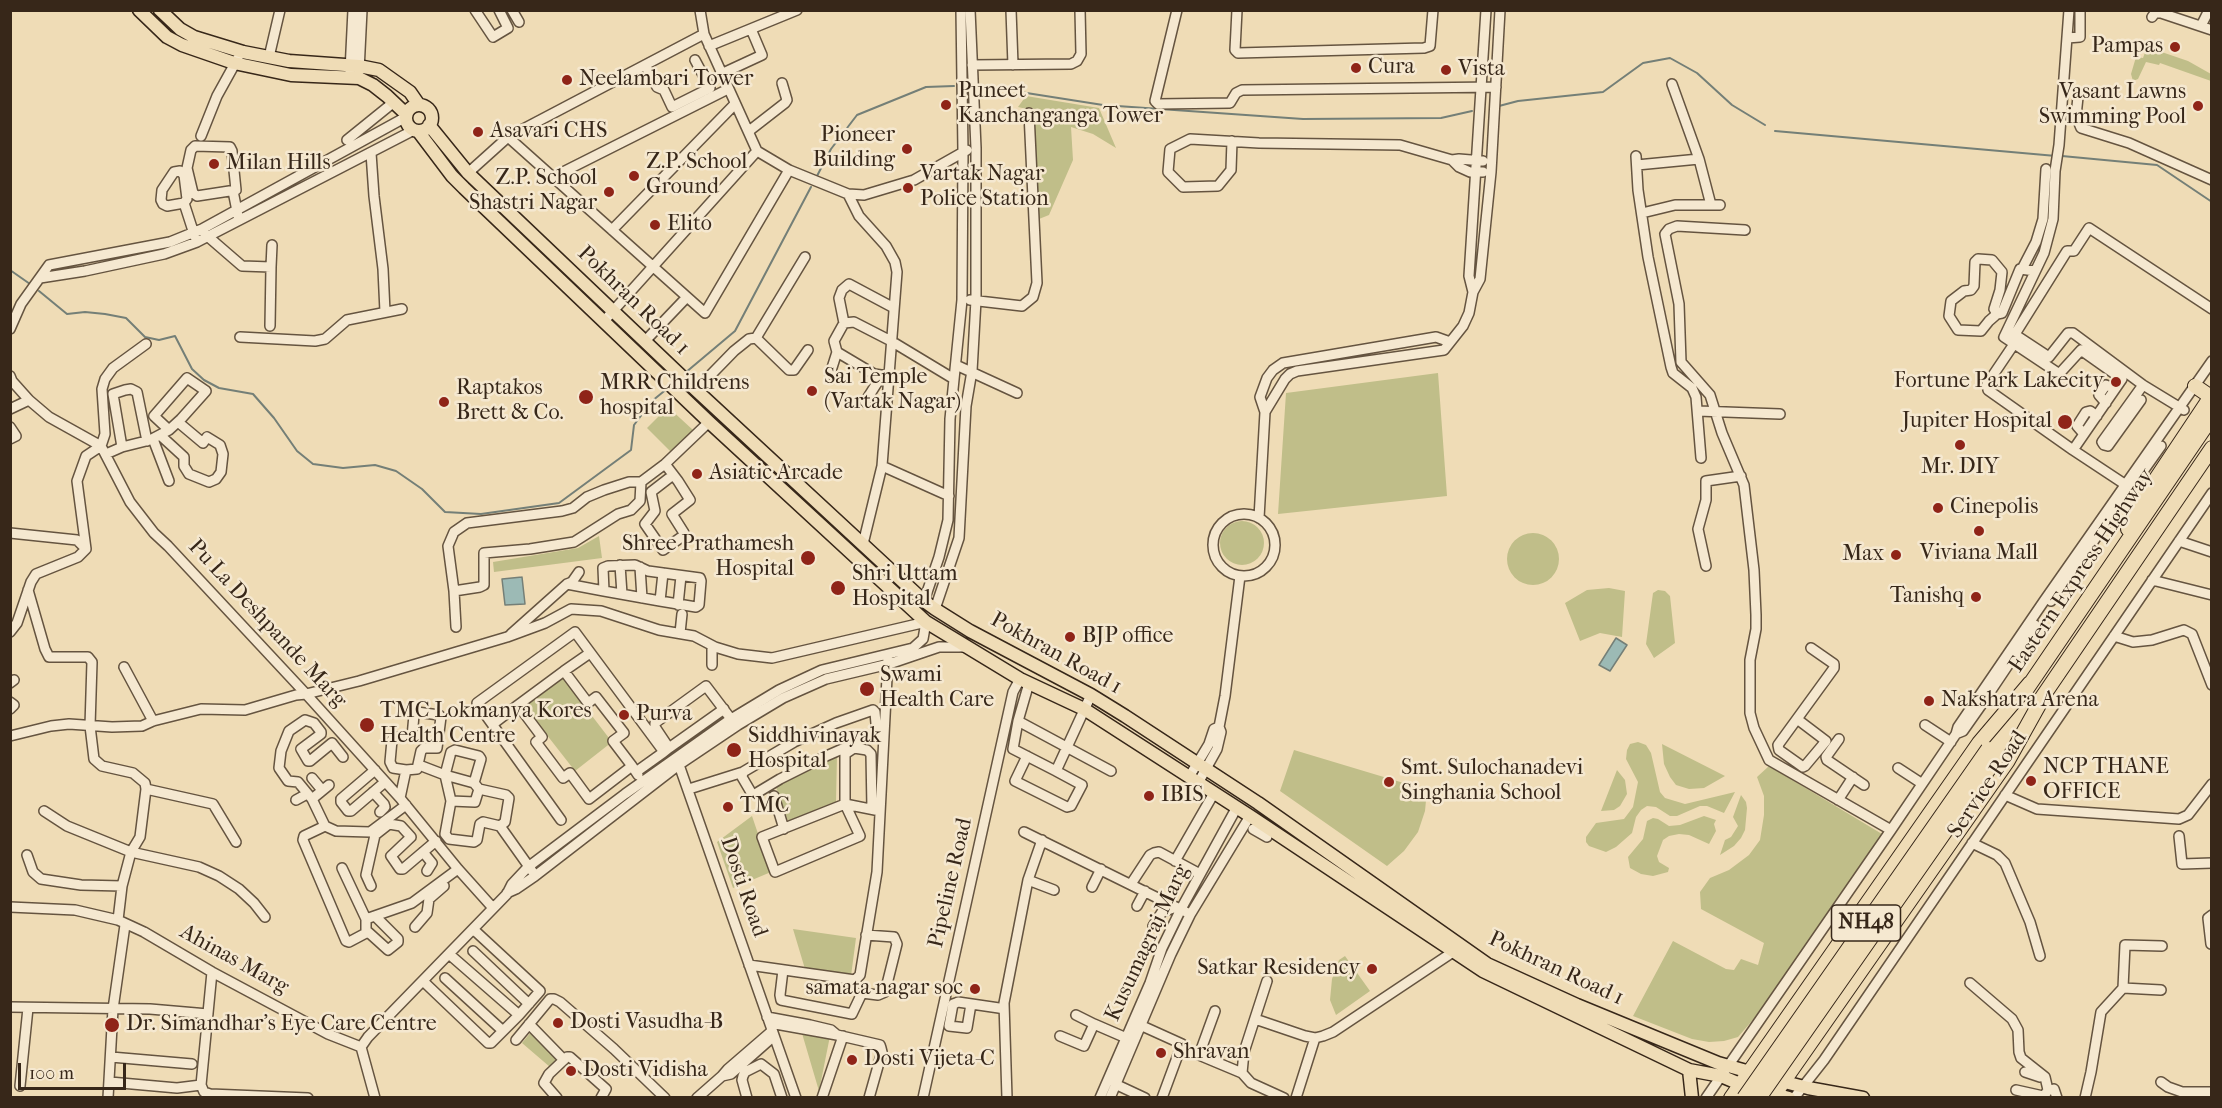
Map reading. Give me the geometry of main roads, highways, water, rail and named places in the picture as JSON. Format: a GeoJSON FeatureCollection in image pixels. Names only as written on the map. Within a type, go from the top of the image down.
{"type":"FeatureCollection","features":[{"type":"Feature","properties":{"kind":"highway"},"geometry":{"type":"LineString","coordinates":[[2118,554],[2136,509],[2204,388]]}},
{"type":"Feature","properties":{"kind":"highway","name":"Eastern Express Highway"},"geometry":{"type":"LineString","coordinates":[[1993,753],[2030,683],[2211,417]]}},
{"type":"Feature","properties":{"kind":"highway","name":"Eastern Express Highway"},"geometry":{"type":"LineString","coordinates":[[1993,753],[2046,692],[2211,448]]}},
{"type":"Feature","properties":{"kind":"highway"},"geometry":{"type":"LineString","coordinates":[[1731,1098],[1742,1091],[1749,1072],[1979,743],[2030,683]]}},
{"type":"Feature","properties":{"kind":"highway"},"geometry":{"type":"LineString","coordinates":[[1774,1096],[2007,762],[2046,692]]}},
{"type":"Feature","properties":{"kind":"highway","name":"NH48"},"geometry":{"type":"LineString","coordinates":[[1742,1091],[1993,753]]}},
{"type":"Feature","properties":{"kind":"highway","name":"NH48"},"geometry":{"type":"LineString","coordinates":[[1759,1098],[1993,753]]}},
{"type":"Feature","properties":{"kind":"main road"},"geometry":{"type":"LineString","coordinates":[[139,10],[166,37],[234,63],[291,75],[379,70],[410,92],[419,105]]}},
{"type":"Feature","properties":{"kind":"main road"},"geometry":{"type":"LineString","coordinates":[[161,11],[180,29],[194,37],[243,52],[354,72],[394,102],[406,115],[408,125],[420,128],[430,113],[425,106],[419,105],[412,106],[406,115]]}},
{"type":"Feature","properties":{"kind":"main road","name":"Pokhran Road 1"},"geometry":{"type":"LineString","coordinates":[[420,128],[696,390],[935,609],[1090,695],[1258,803],[1487,964],[1689,1070],[1749,1072],[1802,1087],[1863,1098]]}},
{"type":"Feature","properties":{"kind":"main road","name":"Pokhran Road 1"},"geometry":{"type":"LineString","coordinates":[[420,128],[452,176],[709,422],[926,622],[1022,680],[1084,709],[1237,807],[1250,816],[1268,835],[1308,855],[1483,971],[1724,1071],[1742,1091],[1789,1098]]}},
{"type":"Feature","properties":{"kind":"main road"},"geometry":{"type":"LineString","coordinates":[[1308,855],[1316,844]]}},
{"type":"Feature","properties":{"kind":"main road"},"geometry":{"type":"LineString","coordinates":[[1689,1070],[1692,1098]]}},
{"type":"Feature","properties":{"kind":"water"},"geometry":{"type":"Polygon","coordinates":[[[522,577],[525,604],[505,605],[502,579],[522,577]]]}},
{"type":"Feature","properties":{"kind":"water"},"geometry":{"type":"Polygon","coordinates":[[[1616,638],[1627,645],[1610,671],[1599,665],[1616,638]]]}},
{"type":"Feature","properties":{"kind":"waterway"},"geometry":{"type":"LineString","coordinates":[[1499,106],[1518,101],[1603,92],[1643,63],[1670,58],[1697,73],[1732,105],[1765,125]]}},
{"type":"Feature","properties":{"kind":"waterway"},"geometry":{"type":"LineString","coordinates":[[817,176],[831,149],[857,115],[926,87],[954,86]]}},
{"type":"Feature","properties":{"kind":"waterway"},"geometry":{"type":"LineString","coordinates":[[982,86],[1103,105],[1303,119],[1441,118],[1472,111]]}},
{"type":"Feature","properties":{"kind":"waterway"},"geometry":{"type":"LineString","coordinates":[[1775,131],[2056,156]]}},
{"type":"Feature","properties":{"kind":"waterway"},"geometry":{"type":"LineString","coordinates":[[2062,156],[2157,165],[2212,202]]}},
{"type":"Feature","properties":{"kind":"waterway"},"geometry":{"type":"LineString","coordinates":[[685,373],[735,331],[811,187]]}},
{"type":"Feature","properties":{"kind":"waterway"},"geometry":{"type":"LineString","coordinates":[[10,270],[30,284]]}},
{"type":"Feature","properties":{"kind":"waterway"},"geometry":{"type":"LineString","coordinates":[[39,291],[67,314],[85,312],[126,318],[145,337],[159,340],[175,336],[192,369],[204,380],[219,388],[253,394],[274,418],[297,451],[313,464],[343,468],[375,465],[396,471],[422,489],[445,512],[481,514],[559,503],[631,450],[634,425],[652,401],[668,388]]}},
{"type":"Feature","properties":{"kind":"place","name":"Pampas"},"geometry":{"type":"Point","coordinates":[2175,47]}},
{"type":"Feature","properties":{"kind":"place","name":"Cura"},"geometry":{"type":"Point","coordinates":[1356,68]}},
{"type":"Feature","properties":{"kind":"place","name":"Vista"},"geometry":{"type":"Point","coordinates":[1446,70]}},
{"type":"Feature","properties":{"kind":"place","name":"Neelambari Tower"},"geometry":{"type":"Point","coordinates":[567,80]}},
{"type":"Feature","properties":{"kind":"place","name":"Puneet Kanchanganga Tower"},"geometry":{"type":"Point","coordinates":[946,105]}},
{"type":"Feature","properties":{"kind":"place","name":"Vasant Lawns Swimming Pool"},"geometry":{"type":"Point","coordinates":[2198,106]}},
{"type":"Feature","properties":{"kind":"place","name":"Asavari CHS"},"geometry":{"type":"Point","coordinates":[478,132]}},
{"type":"Feature","properties":{"kind":"place","name":"Pioneer Building"},"geometry":{"type":"Point","coordinates":[907,149]}},
{"type":"Feature","properties":{"kind":"place","name":"Milan Hills"},"geometry":{"type":"Point","coordinates":[214,164]}},
{"type":"Feature","properties":{"kind":"place","name":"Z.P. School Ground"},"geometry":{"type":"Point","coordinates":[634,176]}},
{"type":"Feature","properties":{"kind":"place","name":"Vartak Nagar Police Station"},"geometry":{"type":"Point","coordinates":[908,188]}},
{"type":"Feature","properties":{"kind":"place","name":"Z.P. School Shastri Nagar"},"geometry":{"type":"Point","coordinates":[609,192]}},
{"type":"Feature","properties":{"kind":"place","name":"Elito"},"geometry":{"type":"Point","coordinates":[655,225]}},
{"type":"Feature","properties":{"kind":"place","name":"Fortune Park Lakecity"},"geometry":{"type":"Point","coordinates":[2116,382]}},
{"type":"Feature","properties":{"kind":"place","name":"Sai Temple (Vartak Nagar)"},"geometry":{"type":"Point","coordinates":[812,391]}},
{"type":"Feature","properties":{"kind":"place","name":"MRR Childrens hospital"},"geometry":{"type":"Point","coordinates":[586,397]}},
{"type":"Feature","properties":{"kind":"place","name":"Raptakos Brett & Co."},"geometry":{"type":"Point","coordinates":[444,402]}},
{"type":"Feature","properties":{"kind":"place","name":"Jupiter Hospital"},"geometry":{"type":"Point","coordinates":[2065,422]}},
{"type":"Feature","properties":{"kind":"place","name":"Mr. DIY"},"geometry":{"type":"Point","coordinates":[1960,445]}},
{"type":"Feature","properties":{"kind":"place","name":"Asiatic Arcade"},"geometry":{"type":"Point","coordinates":[697,474]}},
{"type":"Feature","properties":{"kind":"place","name":"Cinepolis"},"geometry":{"type":"Point","coordinates":[1938,508]}},
{"type":"Feature","properties":{"kind":"place","name":"Viviana Mall"},"geometry":{"type":"Point","coordinates":[1979,531]}},
{"type":"Feature","properties":{"kind":"place","name":"Max"},"geometry":{"type":"Point","coordinates":[1896,555]}},
{"type":"Feature","properties":{"kind":"place","name":"Shree Prathamesh Hospital"},"geometry":{"type":"Point","coordinates":[808,558]}},
{"type":"Feature","properties":{"kind":"place","name":"Shri Uttam Hospital"},"geometry":{"type":"Point","coordinates":[838,588]}},
{"type":"Feature","properties":{"kind":"place","name":"Tanishq"},"geometry":{"type":"Point","coordinates":[1976,597]}},
{"type":"Feature","properties":{"kind":"place","name":"BJP office"},"geometry":{"type":"Point","coordinates":[1070,637]}},
{"type":"Feature","properties":{"kind":"place","name":"Swami Health Care"},"geometry":{"type":"Point","coordinates":[867,689]}},
{"type":"Feature","properties":{"kind":"place","name":"Nakshatra Arena"},"geometry":{"type":"Point","coordinates":[1929,701]}},
{"type":"Feature","properties":{"kind":"place","name":"Purva"},"geometry":{"type":"Point","coordinates":[624,715]}},
{"type":"Feature","properties":{"kind":"place","name":"TMC Lokmanya Kores Health Centre"},"geometry":{"type":"Point","coordinates":[367,725]}},
{"type":"Feature","properties":{"kind":"place","name":"Siddhivinayak Hospital"},"geometry":{"type":"Point","coordinates":[734,750]}},
{"type":"Feature","properties":{"kind":"place","name":"NCP THANE OFFICE"},"geometry":{"type":"Point","coordinates":[2031,781]}},
{"type":"Feature","properties":{"kind":"place","name":"Smt. Sulochanadevi Singhania School"},"geometry":{"type":"Point","coordinates":[1389,782]}},
{"type":"Feature","properties":{"kind":"place","name":"IBIS"},"geometry":{"type":"Point","coordinates":[1149,796]}},
{"type":"Feature","properties":{"kind":"place","name":"TMC"},"geometry":{"type":"Point","coordinates":[728,807]}},
{"type":"Feature","properties":{"kind":"place","name":"Satkar Residency"},"geometry":{"type":"Point","coordinates":[1372,969]}},
{"type":"Feature","properties":{"kind":"place","name":"samata nagar soc"},"geometry":{"type":"Point","coordinates":[975,989]}},
{"type":"Feature","properties":{"kind":"place","name":"Dosti Vasudha-B"},"geometry":{"type":"Point","coordinates":[558,1023]}},
{"type":"Feature","properties":{"kind":"place","name":"Dr. Simandhar's Eye Care Centre"},"geometry":{"type":"Point","coordinates":[112,1025]}},
{"type":"Feature","properties":{"kind":"place","name":"Shravan"},"geometry":{"type":"Point","coordinates":[1161,1053]}},
{"type":"Feature","properties":{"kind":"place","name":"Dosti Vijeta-C"},"geometry":{"type":"Point","coordinates":[852,1060]}},
{"type":"Feature","properties":{"kind":"place","name":"Dosti Vidisha"},"geometry":{"type":"Point","coordinates":[571,1071]}}]}
